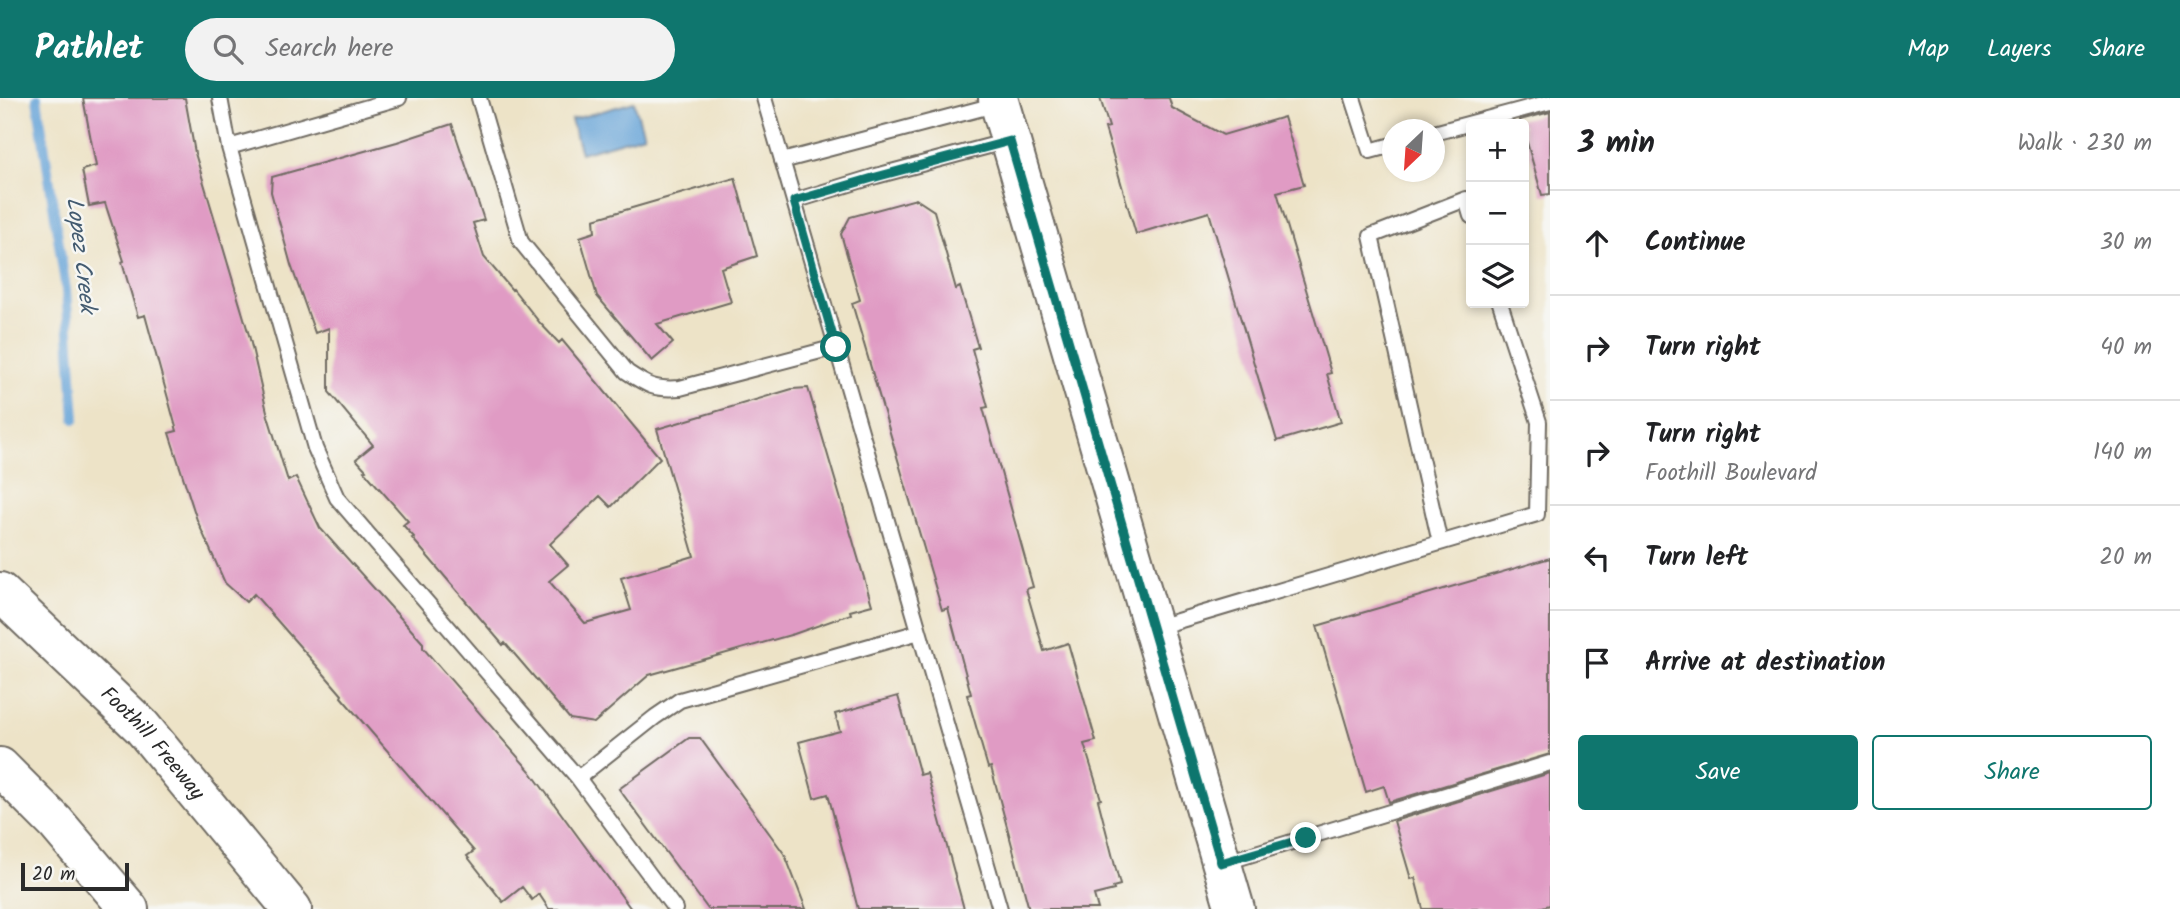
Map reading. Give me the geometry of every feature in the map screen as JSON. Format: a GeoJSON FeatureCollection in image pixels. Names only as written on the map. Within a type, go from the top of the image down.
{"type":"FeatureCollection","features":[{"type":"Feature","properties":{"kind":"main road"},"geometry":{"type":"LineString","coordinates":[[998,101],[1235,909]]}},
{"type":"Feature","properties":{"kind":"main road","name":"Foothill Freeway"},"geometry":{"type":"LineString","coordinates":[[0,592],[142,727],[292,909]]}},
{"type":"Feature","properties":{"kind":"main road"},"geometry":{"type":"LineString","coordinates":[[0,767],[56,823],[129,909]]}},
{"type":"Feature","properties":{"kind":"lane"},"geometry":{"type":"LineString","coordinates":[[220,98],[229,147],[315,448],[337,498],[578,778],[675,909]]}},
{"type":"Feature","properties":{"kind":"lane"},"geometry":{"type":"LineString","coordinates":[[229,147],[399,98]]}},
{"type":"Feature","properties":{"kind":"lane"},"geometry":{"type":"LineString","coordinates":[[479,98],[521,242],[627,372],[648,386],[662,390],[680,388],[836,347]]}},
{"type":"Feature","properties":{"kind":"lane"},"geometry":{"type":"LineString","coordinates":[[764,98],[1000,909]]}},
{"type":"Feature","properties":{"kind":"lane"},"geometry":{"type":"LineString","coordinates":[[1353,98],[1370,151],[1382,148]]}},
{"type":"Feature","properties":{"kind":"lane"},"geometry":{"type":"LineString","coordinates":[[782,161],[998,101]]}},
{"type":"Feature","properties":{"kind":"lane"},"geometry":{"type":"LineString","coordinates":[[1445,130],[1550,102]]}},
{"type":"Feature","properties":{"kind":"lane"},"geometry":{"type":"LineString","coordinates":[[794,201],[1010,141]]}},
{"type":"Feature","properties":{"kind":"lane"},"geometry":{"type":"LineString","coordinates":[[1440,543],[1371,236],[1466,199]]}},
{"type":"Feature","properties":{"kind":"lane"},"geometry":{"type":"LineString","coordinates":[[1153,628],[1537,514],[1539,422],[1502,308]]}},
{"type":"Feature","properties":{"kind":"lane"},"geometry":{"type":"LineString","coordinates":[[578,778],[655,717],[680,701],[919,632]]}},
{"type":"Feature","properties":{"kind":"lane"},"geometry":{"type":"LineString","coordinates":[[1221,863],[1550,763]]}},
{"type":"Feature","properties":{"kind":"water"},"geometry":{"type":"Polygon","coordinates":[[[634,102],[644,135],[581,153],[571,120],[634,102]]]}},
{"type":"Feature","properties":{"kind":"building"},"geometry":{"type":"Polygon","coordinates":[[[83,98],[185,98],[195,153],[249,335],[268,416],[288,481],[296,477],[320,528],[423,643],[423,648],[530,771],[631,909],[549,909],[539,894],[532,900],[522,887],[503,902],[467,856],[474,851],[317,666],[254,594],[246,602],[225,583],[197,520],[169,433],[177,431],[145,315],[138,317],[122,262],[124,261],[105,203],[89,206],[82,170],[96,166],[83,98]]]}},
{"type":"Feature","properties":{"kind":"building"},"geometry":{"type":"Polygon","coordinates":[[[1100,98],[1169,98],[1172,108],[1223,135],[1284,117],[1304,185],[1277,192],[1331,373],[1327,374],[1341,422],[1277,441],[1209,212],[1136,234],[1105,128],[1109,127],[1100,98]]]}},
{"type":"Feature","properties":{"kind":"building"},"geometry":{"type":"Polygon","coordinates":[[[1550,112],[1550,194],[1542,195],[1529,150],[1529,119],[1524,119],[1550,112]]]}},
{"type":"Feature","properties":{"kind":"building"},"geometry":{"type":"Polygon","coordinates":[[[452,124],[484,220],[473,223],[484,257],[540,323],[559,343],[562,340],[660,458],[611,507],[600,496],[550,544],[568,565],[549,581],[585,623],[631,610],[621,578],[694,556],[657,429],[792,389],[808,388],[872,605],[794,634],[649,675],[594,723],[570,719],[505,643],[503,645],[412,538],[414,537],[403,525],[408,521],[356,459],[373,445],[329,392],[329,328],[315,333],[291,265],[271,192],[272,177],[452,124]]]}},
{"type":"Feature","properties":{"kind":"building"},"geometry":{"type":"Polygon","coordinates":[[[735,178],[757,256],[721,268],[731,302],[657,324],[673,343],[652,361],[597,296],[580,237],[595,232],[594,219],[735,178]]]}},
{"type":"Feature","properties":{"kind":"building"},"geometry":{"type":"Polygon","coordinates":[[[916,199],[934,211],[956,289],[960,287],[978,347],[972,349],[988,407],[983,408],[1033,587],[1026,589],[1044,651],[1068,643],[1096,741],[1084,744],[1101,799],[1098,800],[1120,885],[1113,887],[1114,890],[1094,895],[1098,909],[1029,909],[991,767],[988,768],[967,695],[971,694],[948,608],[942,610],[852,303],[860,300],[841,234],[850,217],[916,199]]]}},
{"type":"Feature","properties":{"kind":"building"},"geometry":{"type":"Polygon","coordinates":[[[1550,558],[1550,754],[1389,802],[1384,786],[1366,792],[1317,626],[1550,558]]]}},
{"type":"Feature","properties":{"kind":"building"},"geometry":{"type":"Polygon","coordinates":[[[898,696],[920,775],[927,773],[964,909],[858,909],[828,794],[814,798],[799,742],[840,731],[835,714],[898,696]]]}},
{"type":"Feature","properties":{"kind":"building"},"geometry":{"type":"Polygon","coordinates":[[[689,738],[700,738],[785,855],[806,909],[708,909],[619,789],[689,738]]]}},
{"type":"Feature","properties":{"kind":"building"},"geometry":{"type":"Polygon","coordinates":[[[1550,773],[1550,905],[1535,909],[1423,909],[1415,878],[1411,879],[1394,821],[1550,773]]]}},
{"type":"Feature","properties":{"kind":"waterway","name":"Lopez Creek"},"geometry":{"type":"LineString","coordinates":[[37,98],[66,290],[75,419]]}},
{"type":"Feature","properties":{"kind":"route"},"geometry":{"type":"LineString","coordinates":[[836,347],[794,201],[1010,141],[1221,863],[1306,838]]}}]}
